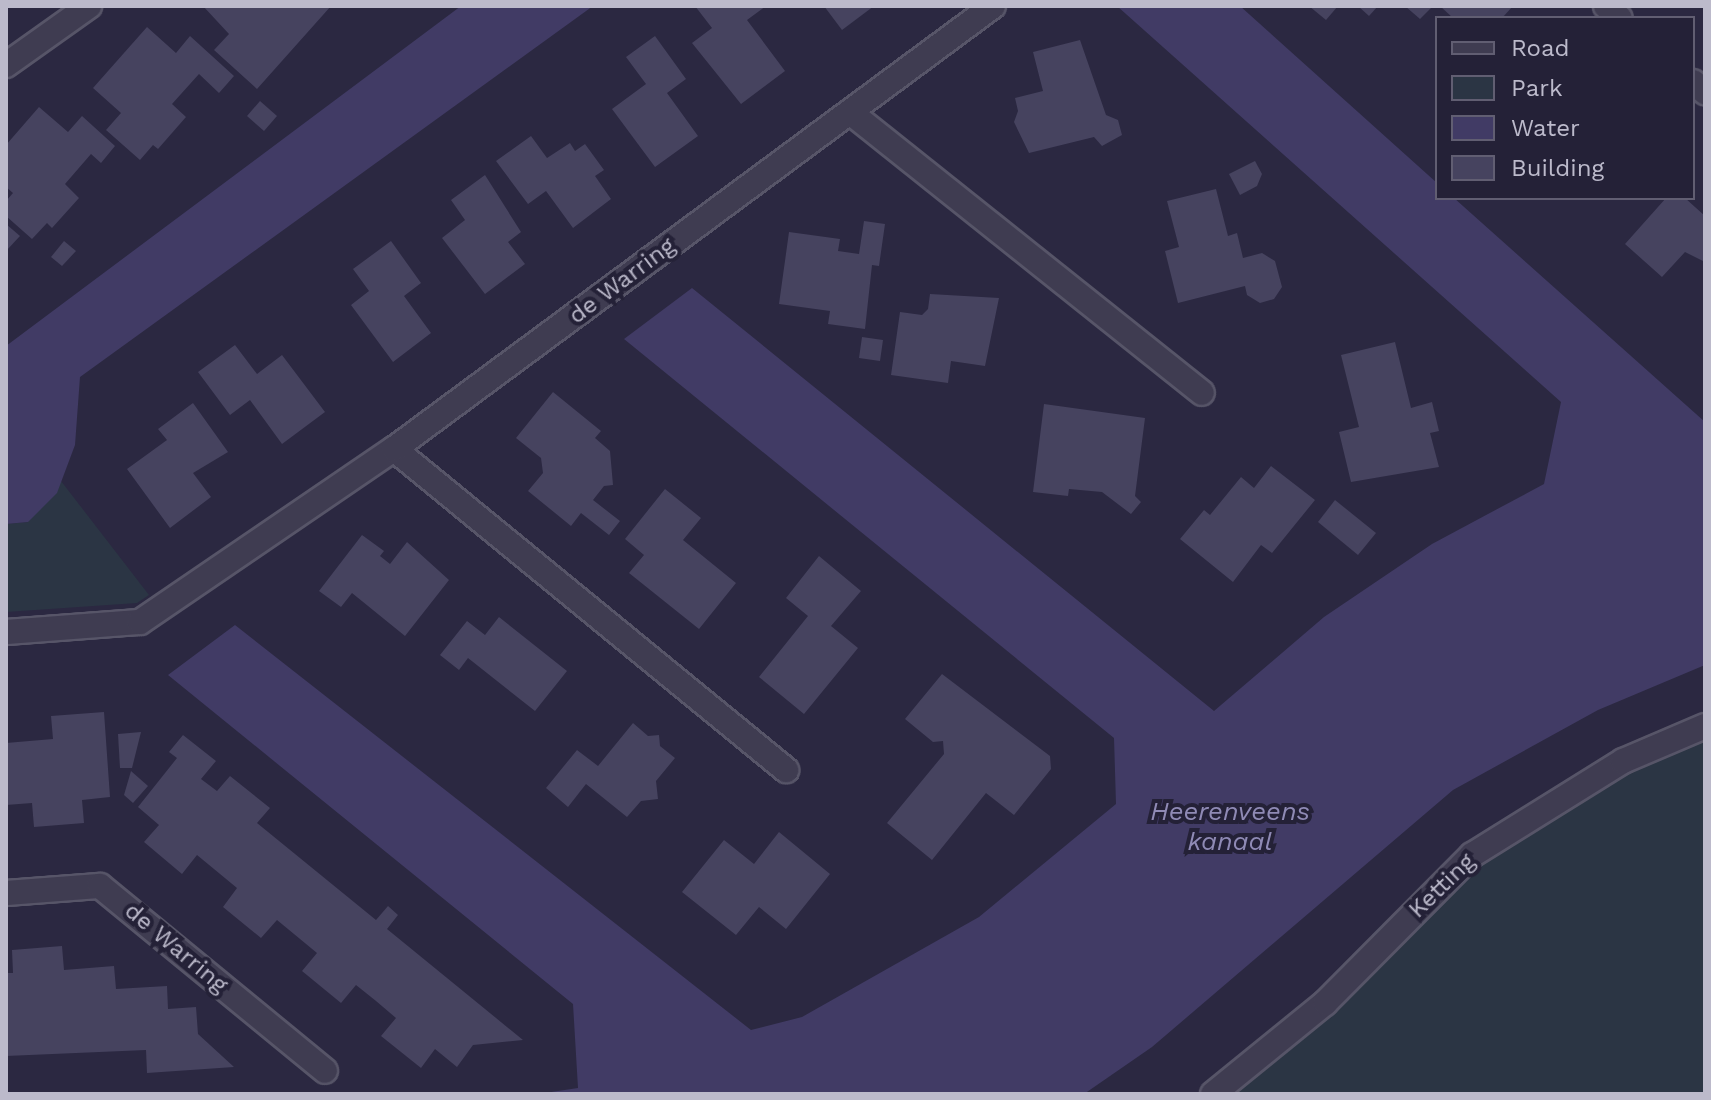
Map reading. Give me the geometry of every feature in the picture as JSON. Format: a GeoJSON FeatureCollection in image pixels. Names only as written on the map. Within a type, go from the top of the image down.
{"type":"FeatureCollection","features":[{"type":"Feature","properties":{"kind":"street"},"geometry":{"type":"LineString","coordinates":[[6,65],[89,6]]}},
{"type":"Feature","properties":{"kind":"street","name":"de Warring"},"geometry":{"type":"LineString","coordinates":[[6,632],[140,622],[394,449],[993,6]]}},
{"type":"Feature","properties":{"kind":"street"},"geometry":{"type":"LineString","coordinates":[[850,112],[1202,393]]}},
{"type":"Feature","properties":{"kind":"street"},"geometry":{"type":"LineString","coordinates":[[394,449],[786,770]]}},
{"type":"Feature","properties":{"kind":"street","name":"Ketting"},"geometry":{"type":"LineString","coordinates":[[1213,1094],[1325,1003],[1472,855],[1623,761],[1705,726]]}},
{"type":"Feature","properties":{"kind":"street","name":"de Warring"},"geometry":{"type":"LineString","coordinates":[[6,893],[100,886],[325,1071]]}},
{"type":"Feature","properties":{"kind":"green space"},"geometry":{"type":"Polygon","coordinates":[[[61,481],[149,595],[137,603],[6,612],[6,524],[28,522],[61,481]]]}},
{"type":"Feature","properties":{"kind":"green space"},"geometry":{"type":"Polygon","coordinates":[[[1705,731],[1705,1094],[1204,1094],[1447,882],[1563,799],[1705,731]]]}},
{"type":"Feature","properties":{"kind":"water"},"geometry":{"type":"Polygon","coordinates":[[[461,6],[593,6],[80,377],[75,445],[57,493],[28,522],[6,524],[6,346],[461,6]]]}},
{"type":"Feature","properties":{"kind":"water","name":"Heerenveens kanaal"},"geometry":{"type":"Polygon","coordinates":[[[1117,6],[1240,6],[1435,181],[1435,200],[1456,200],[1705,422],[1705,665],[1598,710],[1453,790],[1152,1047],[1084,1094],[538,1094],[578,1088],[573,1004],[168,675],[235,625],[751,1030],[802,1017],[979,917],[1116,804],[1114,738],[624,339],[692,288],[1214,711],[1324,617],[1432,544],[1544,484],[1561,402],[1117,6]]]}},
{"type":"Feature","properties":{"kind":"building"},"geometry":{"type":"Polygon","coordinates":[[[203,6],[331,6],[257,89],[214,50],[229,34],[203,6]]]}},
{"type":"Feature","properties":{"kind":"building"},"geometry":{"type":"Polygon","coordinates":[[[695,6],[766,6],[747,20],[785,71],[741,104],[692,43],[712,28],[695,6]]]}},
{"type":"Feature","properties":{"kind":"building"},"geometry":{"type":"Polygon","coordinates":[[[824,6],[874,6],[842,30],[824,6]]]}},
{"type":"Feature","properties":{"kind":"building"},"geometry":{"type":"Polygon","coordinates":[[[1309,6],[1338,6],[1326,20],[1309,6]]]}},
{"type":"Feature","properties":{"kind":"building"},"geometry":{"type":"Polygon","coordinates":[[[1358,6],[1378,6],[1369,16],[1358,6]]]}},
{"type":"Feature","properties":{"kind":"building"},"geometry":{"type":"Polygon","coordinates":[[[1405,6],[1433,6],[1420,19],[1405,6]]]}},
{"type":"Feature","properties":{"kind":"building"},"geometry":{"type":"Polygon","coordinates":[[[1440,6],[1513,6],[1504,16],[1451,16],[1440,6]]]}},
{"type":"Feature","properties":{"kind":"building"},"geometry":{"type":"Polygon","coordinates":[[[147,27],[176,53],[190,36],[234,76],[219,93],[199,74],[172,104],[186,117],[158,149],[153,145],[140,160],[106,130],[121,113],[93,88],[147,27]]]}},
{"type":"Feature","properties":{"kind":"building"},"geometry":{"type":"Polygon","coordinates":[[[655,36],[686,79],[667,93],[698,136],[655,167],[612,109],[646,84],[626,57],[655,36]]]}},
{"type":"Feature","properties":{"kind":"building"},"geometry":{"type":"Polygon","coordinates":[[[1080,40],[1106,115],[1118,120],[1122,135],[1102,146],[1094,137],[1029,153],[1014,122],[1018,111],[1015,98],[1043,91],[1033,52],[1080,40]]]}},
{"type":"Feature","properties":{"kind":"building"},"geometry":{"type":"Polygon","coordinates":[[[260,101],[277,116],[264,131],[247,116],[260,101]]]}},
{"type":"Feature","properties":{"kind":"building"},"geometry":{"type":"Polygon","coordinates":[[[39,107],[68,132],[82,116],[115,146],[101,163],[91,154],[65,184],[79,198],[52,228],[47,223],[32,239],[6,216],[6,201],[13,193],[6,187],[6,145],[39,107]]]}},
{"type":"Feature","properties":{"kind":"building"},"geometry":{"type":"Polygon","coordinates":[[[531,136],[547,158],[570,143],[575,151],[585,144],[604,170],[595,176],[611,199],[573,228],[546,191],[528,204],[496,161],[531,136]]]}},
{"type":"Feature","properties":{"kind":"building"},"geometry":{"type":"Polygon","coordinates":[[[1255,161],[1262,174],[1257,186],[1240,195],[1229,174],[1255,161]]]}},
{"type":"Feature","properties":{"kind":"building"},"geometry":{"type":"Polygon","coordinates":[[[485,175],[521,232],[508,242],[525,264],[485,294],[442,238],[465,220],[451,200],[485,175]]]}},
{"type":"Feature","properties":{"kind":"building"},"geometry":{"type":"Polygon","coordinates":[[[1216,189],[1228,236],[1237,233],[1243,258],[1262,253],[1275,261],[1282,287],[1274,299],[1260,303],[1247,295],[1245,286],[1178,303],[1165,251],[1179,247],[1167,201],[1216,189]]]}},
{"type":"Feature","properties":{"kind":"building"},"geometry":{"type":"Polygon","coordinates":[[[1664,200],[1687,200],[1705,216],[1705,262],[1685,252],[1662,277],[1625,244],[1664,200]]]}},
{"type":"Feature","properties":{"kind":"building"},"geometry":{"type":"Polygon","coordinates":[[[864,221],[885,224],[879,266],[872,265],[865,329],[828,324],[830,311],[779,304],[789,232],[840,239],[838,251],[859,254],[864,221]]]}},
{"type":"Feature","properties":{"kind":"building"},"geometry":{"type":"Polygon","coordinates":[[[6,224],[20,236],[6,251],[6,224]]]}},
{"type":"Feature","properties":{"kind":"building"},"geometry":{"type":"Polygon","coordinates":[[[64,241],[76,251],[62,266],[51,257],[64,241]]]}},
{"type":"Feature","properties":{"kind":"building"},"geometry":{"type":"Polygon","coordinates":[[[391,241],[421,283],[404,296],[431,333],[393,362],[351,305],[369,291],[353,269],[391,241]]]}},
{"type":"Feature","properties":{"kind":"building"},"geometry":{"type":"Polygon","coordinates":[[[930,294],[999,298],[985,366],[951,361],[948,383],[891,375],[900,312],[922,315],[928,309],[930,294]]]}},
{"type":"Feature","properties":{"kind":"building"},"geometry":{"type":"Polygon","coordinates":[[[862,337],[883,340],[880,361],[859,358],[862,337]]]}},
{"type":"Feature","properties":{"kind":"building"},"geometry":{"type":"Polygon","coordinates":[[[1395,342],[1411,408],[1432,402],[1439,431],[1430,433],[1439,467],[1351,482],[1339,432],[1359,427],[1341,355],[1395,342]]]}},
{"type":"Feature","properties":{"kind":"building"},"geometry":{"type":"Polygon","coordinates":[[[235,345],[257,374],[282,355],[325,412],[282,444],[250,400],[230,415],[198,372],[235,345]]]}},
{"type":"Feature","properties":{"kind":"building"},"geometry":{"type":"Polygon","coordinates":[[[553,392],[601,431],[595,438],[610,451],[613,485],[604,486],[593,500],[620,521],[609,535],[581,513],[571,526],[528,491],[543,473],[541,458],[516,438],[553,392]]]}},
{"type":"Feature","properties":{"kind":"building"},"geometry":{"type":"Polygon","coordinates":[[[193,403],[228,452],[193,473],[211,497],[170,528],[127,469],[167,440],[158,429],[193,403]]]}},
{"type":"Feature","properties":{"kind":"building"},"geometry":{"type":"Polygon","coordinates":[[[1044,404],[1145,418],[1135,496],[1141,502],[1131,514],[1102,492],[1069,489],[1068,496],[1033,492],[1044,404]]]}},
{"type":"Feature","properties":{"kind":"building"},"geometry":{"type":"Polygon","coordinates":[[[1271,466],[1315,500],[1272,553],[1261,545],[1233,582],[1180,539],[1204,510],[1210,515],[1241,477],[1254,488],[1271,466]]]}},
{"type":"Feature","properties":{"kind":"building"},"geometry":{"type":"Polygon","coordinates":[[[665,489],[701,518],[683,540],[736,583],[699,629],[629,573],[644,555],[625,539],[665,489]]]}},
{"type":"Feature","properties":{"kind":"building"},"geometry":{"type":"Polygon","coordinates":[[[1335,500],[1376,533],[1358,555],[1318,522],[1335,500]]]}},
{"type":"Feature","properties":{"kind":"building"},"geometry":{"type":"Polygon","coordinates":[[[362,535],[384,551],[380,556],[390,564],[407,542],[449,580],[405,636],[352,593],[341,607],[319,591],[362,535]]]}},
{"type":"Feature","properties":{"kind":"building"},"geometry":{"type":"Polygon","coordinates":[[[819,556],[861,591],[831,626],[858,648],[804,714],[759,677],[808,616],[786,598],[819,556]]]}},
{"type":"Feature","properties":{"kind":"building"},"geometry":{"type":"Polygon","coordinates":[[[499,617],[567,671],[535,711],[468,658],[459,670],[440,655],[467,621],[485,635],[499,617]]]}},
{"type":"Feature","properties":{"kind":"building"},"geometry":{"type":"Polygon","coordinates":[[[942,674],[1050,756],[1051,769],[1014,815],[986,793],[932,860],[887,823],[944,754],[943,741],[933,742],[905,719],[942,674]]]}},
{"type":"Feature","properties":{"kind":"building"},"geometry":{"type":"Polygon","coordinates":[[[104,712],[110,797],[82,800],[84,823],[34,827],[32,803],[6,805],[6,743],[53,739],[51,716],[104,712]]]}},
{"type":"Feature","properties":{"kind":"building"},"geometry":{"type":"Polygon","coordinates":[[[633,723],[648,736],[659,735],[660,746],[675,758],[656,781],[658,799],[641,801],[627,817],[586,784],[568,807],[546,788],[577,750],[598,766],[633,723]]]}},
{"type":"Feature","properties":{"kind":"building"},"geometry":{"type":"Polygon","coordinates":[[[141,732],[132,768],[120,768],[118,734],[141,732]]]}},
{"type":"Feature","properties":{"kind":"building"},"geometry":{"type":"Polygon","coordinates":[[[183,735],[216,761],[201,779],[217,791],[230,776],[270,808],[257,823],[376,920],[388,906],[398,915],[387,929],[523,1040],[473,1045],[457,1067],[435,1049],[421,1068],[381,1036],[396,1018],[376,1001],[356,985],[341,1003],[302,971],[317,953],[277,920],[261,938],[223,907],[237,888],[197,855],[182,874],[144,842],[159,825],[138,807],[177,758],[169,752],[183,735]]]}},
{"type":"Feature","properties":{"kind":"building"},"geometry":{"type":"Polygon","coordinates":[[[131,771],[148,786],[133,803],[124,795],[131,771]]]}},
{"type":"Feature","properties":{"kind":"building"},"geometry":{"type":"Polygon","coordinates":[[[779,832],[830,874],[786,929],[759,907],[736,935],[682,892],[724,840],[754,864],[779,832]]]}},
{"type":"Feature","properties":{"kind":"building"},"geometry":{"type":"Polygon","coordinates":[[[62,946],[64,970],[114,966],[116,989],[167,986],[168,1009],[196,1007],[198,1034],[234,1067],[147,1073],[146,1050],[6,1056],[6,973],[13,973],[12,950],[62,946]]]}}]}
